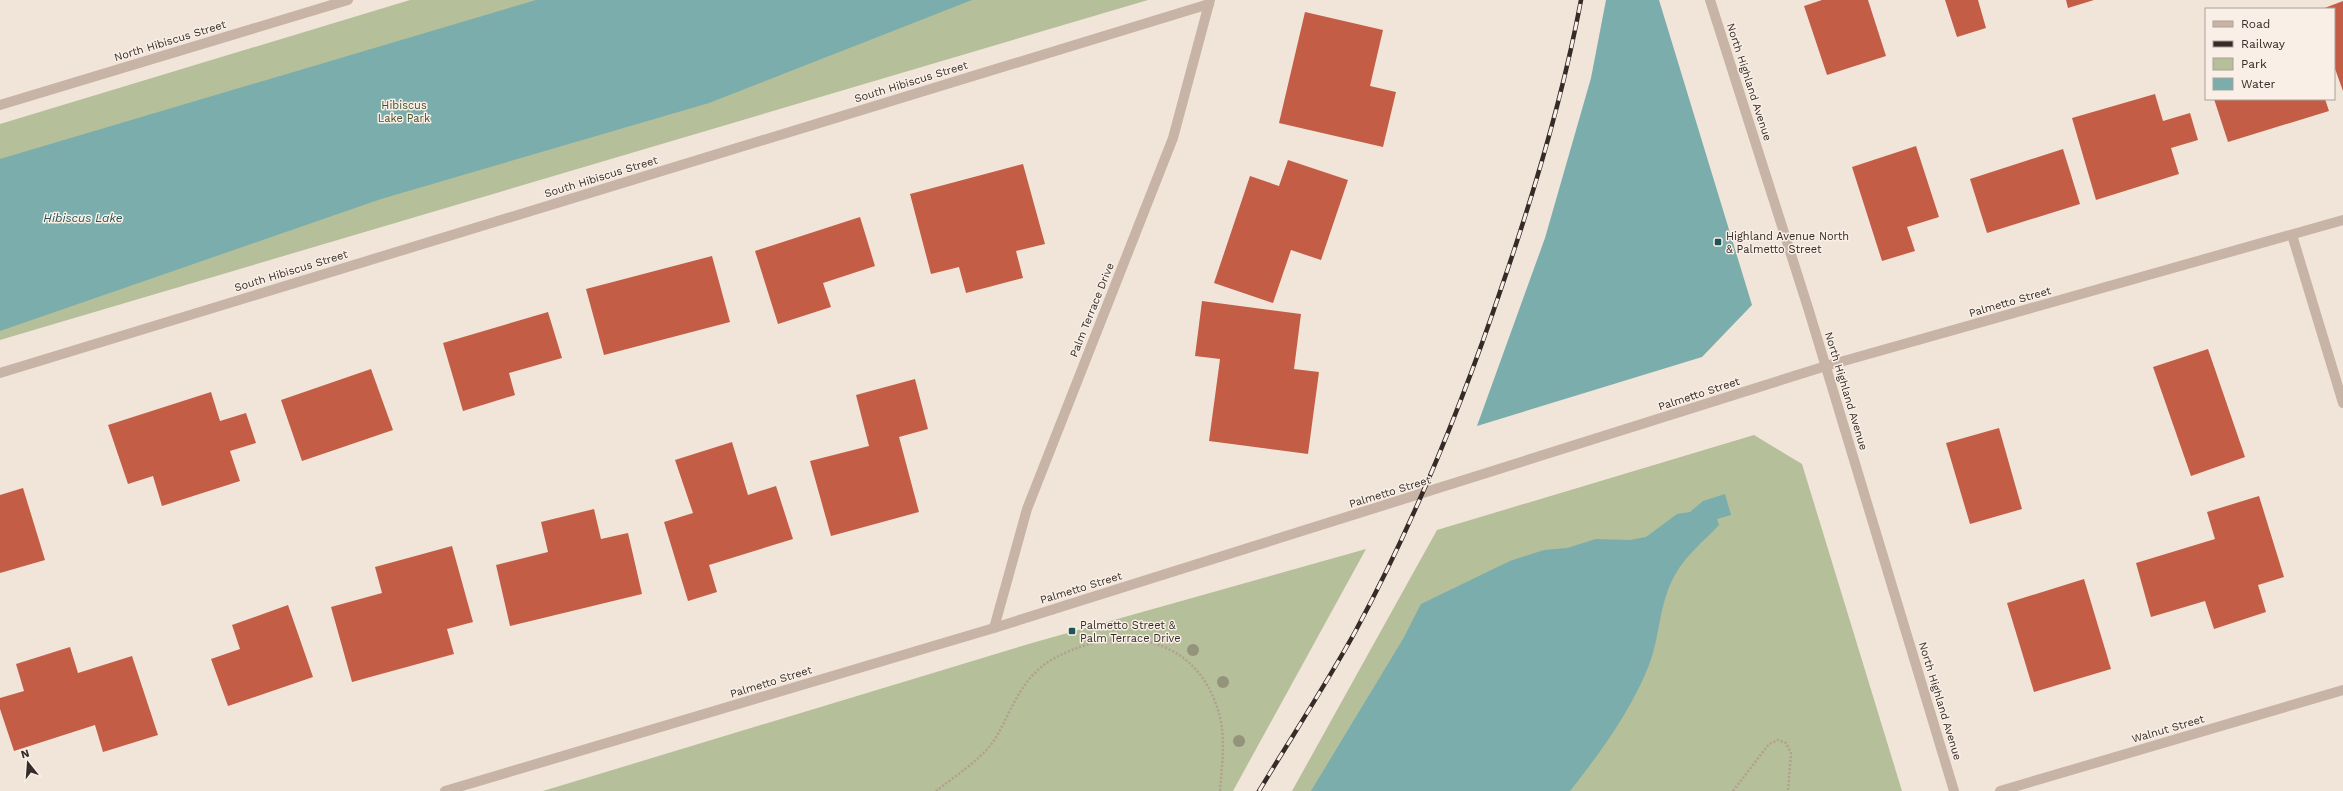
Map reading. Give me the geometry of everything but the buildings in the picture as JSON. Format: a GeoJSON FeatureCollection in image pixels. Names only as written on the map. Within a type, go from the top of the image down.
{"type":"FeatureCollection","features":[{"type":"Feature","properties":{"kind":"street","name":"North Hibiscus Street"},"geometry":{"type":"LineString","coordinates":[[0,105],[348,0]]}},
{"type":"Feature","properties":{"kind":"street","name":"North Highland Avenue"},"geometry":{"type":"LineString","coordinates":[[1710,0],[1826,366],[1954,791]]}},
{"type":"Feature","properties":{"kind":"street","name":"South Hibiscus Street"},"geometry":{"type":"LineString","coordinates":[[0,373],[1210,2]]}},
{"type":"Feature","properties":{"kind":"street","name":"Palm Terrace Drive"},"geometry":{"type":"LineString","coordinates":[[994,628],[1027,509],[1173,138],[1210,2]]}},
{"type":"Feature","properties":{"kind":"street","name":"Palmetto Street"},"geometry":{"type":"LineString","coordinates":[[445,791],[994,628],[1826,366],[2343,220]]}},
{"type":"Feature","properties":{"kind":"street"},"geometry":{"type":"LineString","coordinates":[[2292,235],[2343,403]]}},
{"type":"Feature","properties":{"kind":"street","name":"Walnut Street"},"geometry":{"type":"LineString","coordinates":[[2000,791],[2343,690]]}},
{"type":"Feature","properties":{"kind":"path"},"geometry":{"type":"LineString","coordinates":[[936,791],[984,751],[994,739],[1023,687],[1038,669],[1070,651],[1092,643],[1120,639],[1149,640],[1170,649],[1189,664],[1205,681],[1216,704],[1222,728],[1223,749],[1220,791]]}},
{"type":"Feature","properties":{"kind":"path"},"geometry":{"type":"LineString","coordinates":[[1733,791],[1769,744],[1778,740],[1786,743],[1791,753],[1788,791]]}},
{"type":"Feature","properties":{"kind":"green space","name":"Hibiscus Lake"},"geometry":{"type":"Polygon","coordinates":[[[410,0],[1148,0],[0,340],[0,124],[410,0]]]}},
{"type":"Feature","properties":{"kind":"green space"},"geometry":{"type":"Polygon","coordinates":[[[1754,435],[1802,464],[1902,791],[1292,791],[1437,530],[1754,435]]]}},
{"type":"Feature","properties":{"kind":"green space"},"geometry":{"type":"Polygon","coordinates":[[[1366,549],[1233,791],[543,791],[1032,643],[1366,549]]]}},
{"type":"Feature","properties":{"kind":"water","name":"Hibiscus Lake"},"geometry":{"type":"Polygon","coordinates":[[[536,0],[972,0],[709,103],[381,199],[0,331],[0,159],[536,0]]]}},
{"type":"Feature","properties":{"kind":"water"},"geometry":{"type":"Polygon","coordinates":[[[1606,0],[1659,0],[1752,305],[1702,357],[1477,426],[1545,238],[1591,78],[1606,0]]]}},
{"type":"Feature","properties":{"kind":"water"},"geometry":{"type":"Polygon","coordinates":[[[1725,494],[1731,515],[1717,519],[1719,525],[1689,555],[1679,568],[1670,585],[1666,597],[1653,654],[1642,682],[1614,731],[1570,791],[1311,791],[1403,639],[1421,604],[1510,561],[1544,550],[1567,548],[1596,539],[1630,540],[1646,537],[1677,514],[1690,512],[1703,501],[1725,494]]]}},
{"type":"Feature","properties":{"kind":"railway"},"geometry":{"type":"LineString","coordinates":[[1259,791],[1344,652],[1377,590],[1418,504],[1454,416],[1488,328],[1526,213],[1557,107],[1581,0]]}},
{"type":"Feature","properties":{"kind":"place","name":"Highland Avenue North & Palmetto Street"},"geometry":{"type":"Point","coordinates":[1718,242]}},
{"type":"Feature","properties":{"kind":"place","name":"Palmetto Street & Palm Terrace Drive"},"geometry":{"type":"Point","coordinates":[1072,631]}},
{"type":"Feature","properties":{"kind":"park label","name":"Hibiscus Lake Park"},"geometry":{"type":"Point","coordinates":[404,111]}}]}
